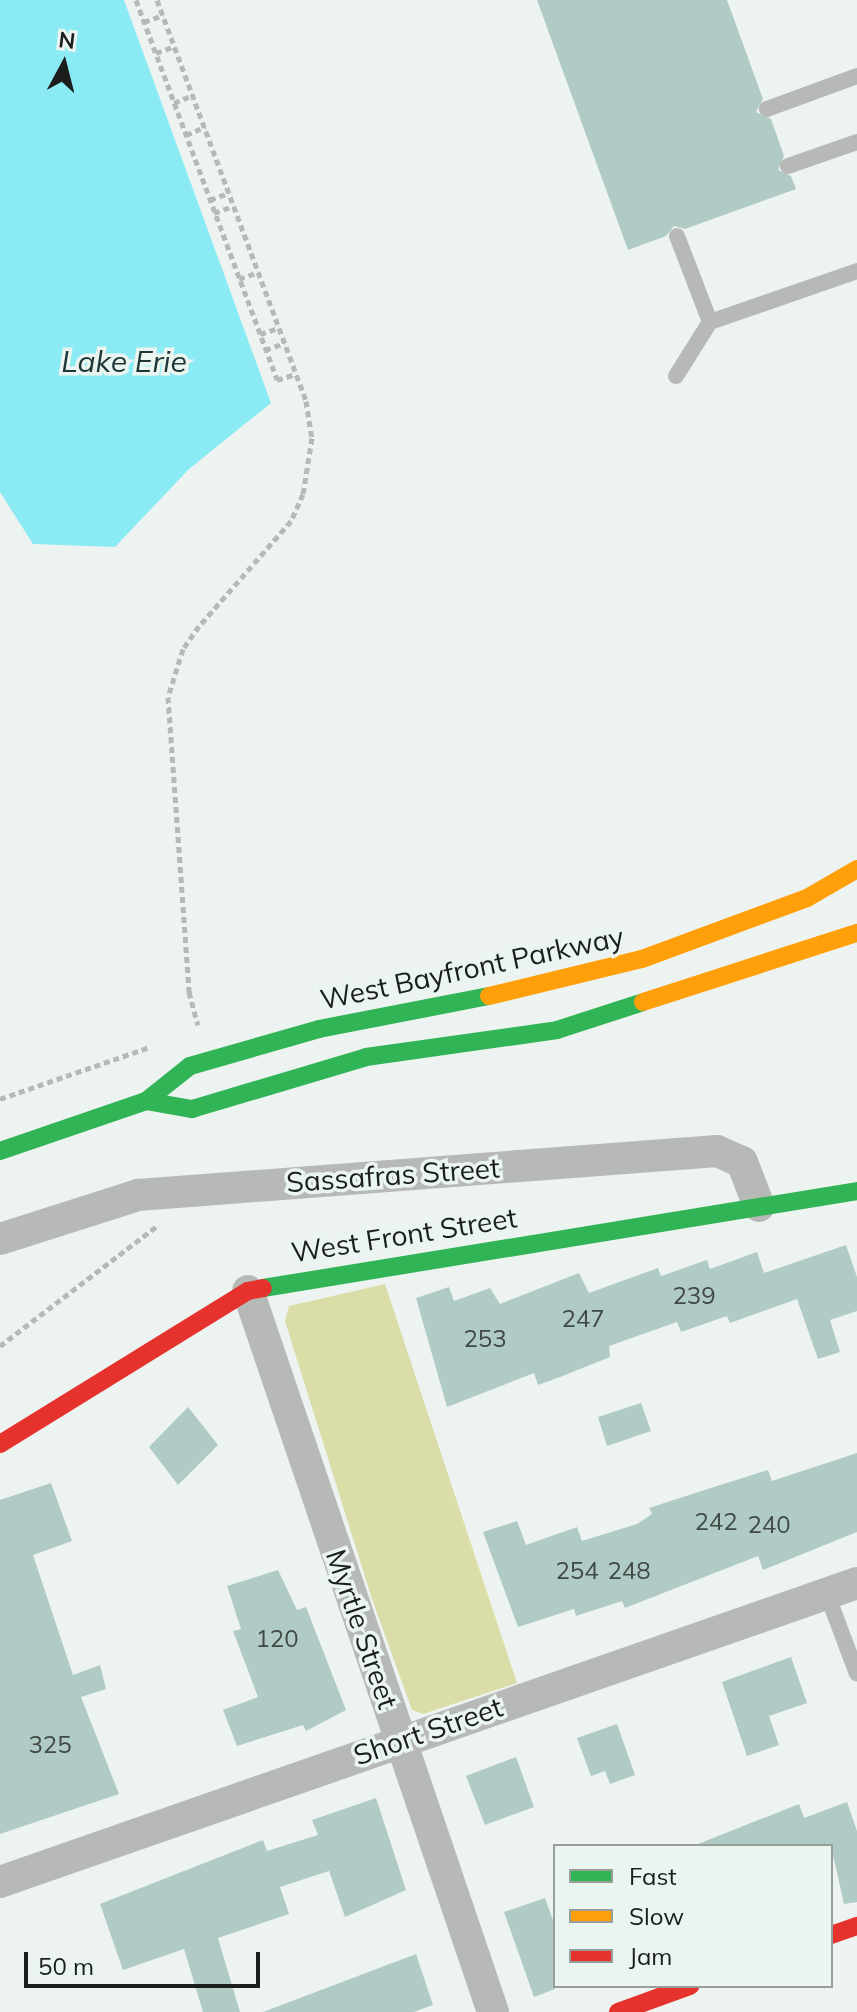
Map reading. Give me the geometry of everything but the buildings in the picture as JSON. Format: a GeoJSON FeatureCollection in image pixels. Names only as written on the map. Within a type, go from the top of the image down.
{"type":"FeatureCollection","features":[{"type":"Feature","properties":{"kind":"main road","name":"West Bayfront Parkway"},"geometry":{"type":"LineString","coordinates":[[0,1151],[146,1101],[190,1066],[319,1029],[528,989],[642,959],[807,898],[857,869]]}},
{"type":"Feature","properties":{"kind":"main road","name":"West Bayfront Parkway"},"geometry":{"type":"LineString","coordinates":[[146,1101],[192,1109],[366,1057],[557,1030],[857,933]]}},
{"type":"Feature","properties":{"kind":"main road","name":"West Front Street"},"geometry":{"type":"LineString","coordinates":[[0,1444],[248,1291],[857,1191]]}},
{"type":"Feature","properties":{"kind":"main road"},"geometry":{"type":"LineString","coordinates":[[833,1934],[857,1926]]}},
{"type":"Feature","properties":{"kind":"main road"},"geometry":{"type":"LineString","coordinates":[[618,2012],[684,1988]]}},
{"type":"Feature","properties":{"kind":"street","name":"Sassafras Street"},"geometry":{"type":"LineString","coordinates":[[0,1239],[99,1203],[148,1194],[717,1151],[742,1162],[759,1206]]}},
{"type":"Feature","properties":{"kind":"street","name":"Myrtle Street"},"geometry":{"type":"LineString","coordinates":[[248,1291],[493,2012]]}},
{"type":"Feature","properties":{"kind":"street","name":"Short Street"},"geometry":{"type":"LineString","coordinates":[[0,1882],[842,1589]]}},
{"type":"Feature","properties":{"kind":"lane"},"geometry":{"type":"LineString","coordinates":[[767,109],[857,76]]}},
{"type":"Feature","properties":{"kind":"lane"},"geometry":{"type":"LineString","coordinates":[[788,166],[857,142]]}},
{"type":"Feature","properties":{"kind":"lane"},"geometry":{"type":"LineString","coordinates":[[677,236],[710,322]]}},
{"type":"Feature","properties":{"kind":"lane"},"geometry":{"type":"LineString","coordinates":[[676,376],[710,322],[857,271]]}},
{"type":"Feature","properties":{"kind":"lane"},"geometry":{"type":"LineString","coordinates":[[842,1589],[857,1674]]}},
{"type":"Feature","properties":{"kind":"path"},"geometry":{"type":"LineString","coordinates":[[136,0],[277,380],[296,374]]}},
{"type":"Feature","properties":{"kind":"path"},"geometry":{"type":"LineString","coordinates":[[157,0],[296,374],[312,438],[303,494],[276,541],[183,649],[168,697],[189,992],[200,1030],[185,1035]]}},
{"type":"Feature","properties":{"kind":"path"},"geometry":{"type":"LineString","coordinates":[[144,22],[163,15]]}},
{"type":"Feature","properties":{"kind":"path"},"geometry":{"type":"LineString","coordinates":[[156,53],[175,46]]}},
{"type":"Feature","properties":{"kind":"path"},"geometry":{"type":"LineString","coordinates":[[174,103],[193,95]]}},
{"type":"Feature","properties":{"kind":"path"},"geometry":{"type":"LineString","coordinates":[[186,135],[205,127]]}},
{"type":"Feature","properties":{"kind":"path"},"geometry":{"type":"LineString","coordinates":[[210,200],[228,193]]}},
{"type":"Feature","properties":{"kind":"path"},"geometry":{"type":"LineString","coordinates":[[214,213],[233,206]]}},
{"type":"Feature","properties":{"kind":"path"},"geometry":{"type":"LineString","coordinates":[[239,279],[258,272]]}},
{"type":"Feature","properties":{"kind":"path"},"geometry":{"type":"LineString","coordinates":[[260,334],[279,328]]}},
{"type":"Feature","properties":{"kind":"path"},"geometry":{"type":"LineString","coordinates":[[265,350],[284,343]]}},
{"type":"Feature","properties":{"kind":"path"},"geometry":{"type":"LineString","coordinates":[[0,1099],[157,1045]]}},
{"type":"Feature","properties":{"kind":"path"},"geometry":{"type":"LineString","coordinates":[[0,1346],[139,1246],[163,1219]]}},
{"type":"Feature","properties":{"kind":"green space"},"geometry":{"type":"Polygon","coordinates":[[[385,1284],[517,1683],[423,1714],[412,1710],[372,1599],[285,1321],[289,1306],[385,1284]]]}},
{"type":"Feature","properties":{"kind":"water","name":"Lake Erie"},"geometry":{"type":"Polygon","coordinates":[[[0,0],[124,0],[271,403],[189,469],[115,547],[33,544],[0,492],[0,0]]]}},
{"type":"Feature","properties":{"kind":"traffic: fast"},"geometry":{"type":"LineString","coordinates":[[0,1151],[146,1101],[190,1066],[319,1029],[489,996]]}},
{"type":"Feature","properties":{"kind":"traffic: fast"},"geometry":{"type":"LineString","coordinates":[[146,1101],[192,1109],[366,1057],[557,1030],[643,1002]]}},
{"type":"Feature","properties":{"kind":"traffic: fast"},"geometry":{"type":"LineString","coordinates":[[263,1288],[857,1191]]}},
{"type":"Feature","properties":{"kind":"traffic: slow"},"geometry":{"type":"LineString","coordinates":[[489,996],[642,959],[807,898],[857,869]]}},
{"type":"Feature","properties":{"kind":"traffic: slow"},"geometry":{"type":"LineString","coordinates":[[643,1002],[857,933]]}},
{"type":"Feature","properties":{"kind":"traffic: jam"},"geometry":{"type":"LineString","coordinates":[[0,1444],[248,1291],[263,1288]]}},
{"type":"Feature","properties":{"kind":"traffic: jam"},"geometry":{"type":"LineString","coordinates":[[833,1934],[857,1926]]}},
{"type":"Feature","properties":{"kind":"traffic: jam"},"geometry":{"type":"LineString","coordinates":[[618,2012],[684,1988]]}}]}
